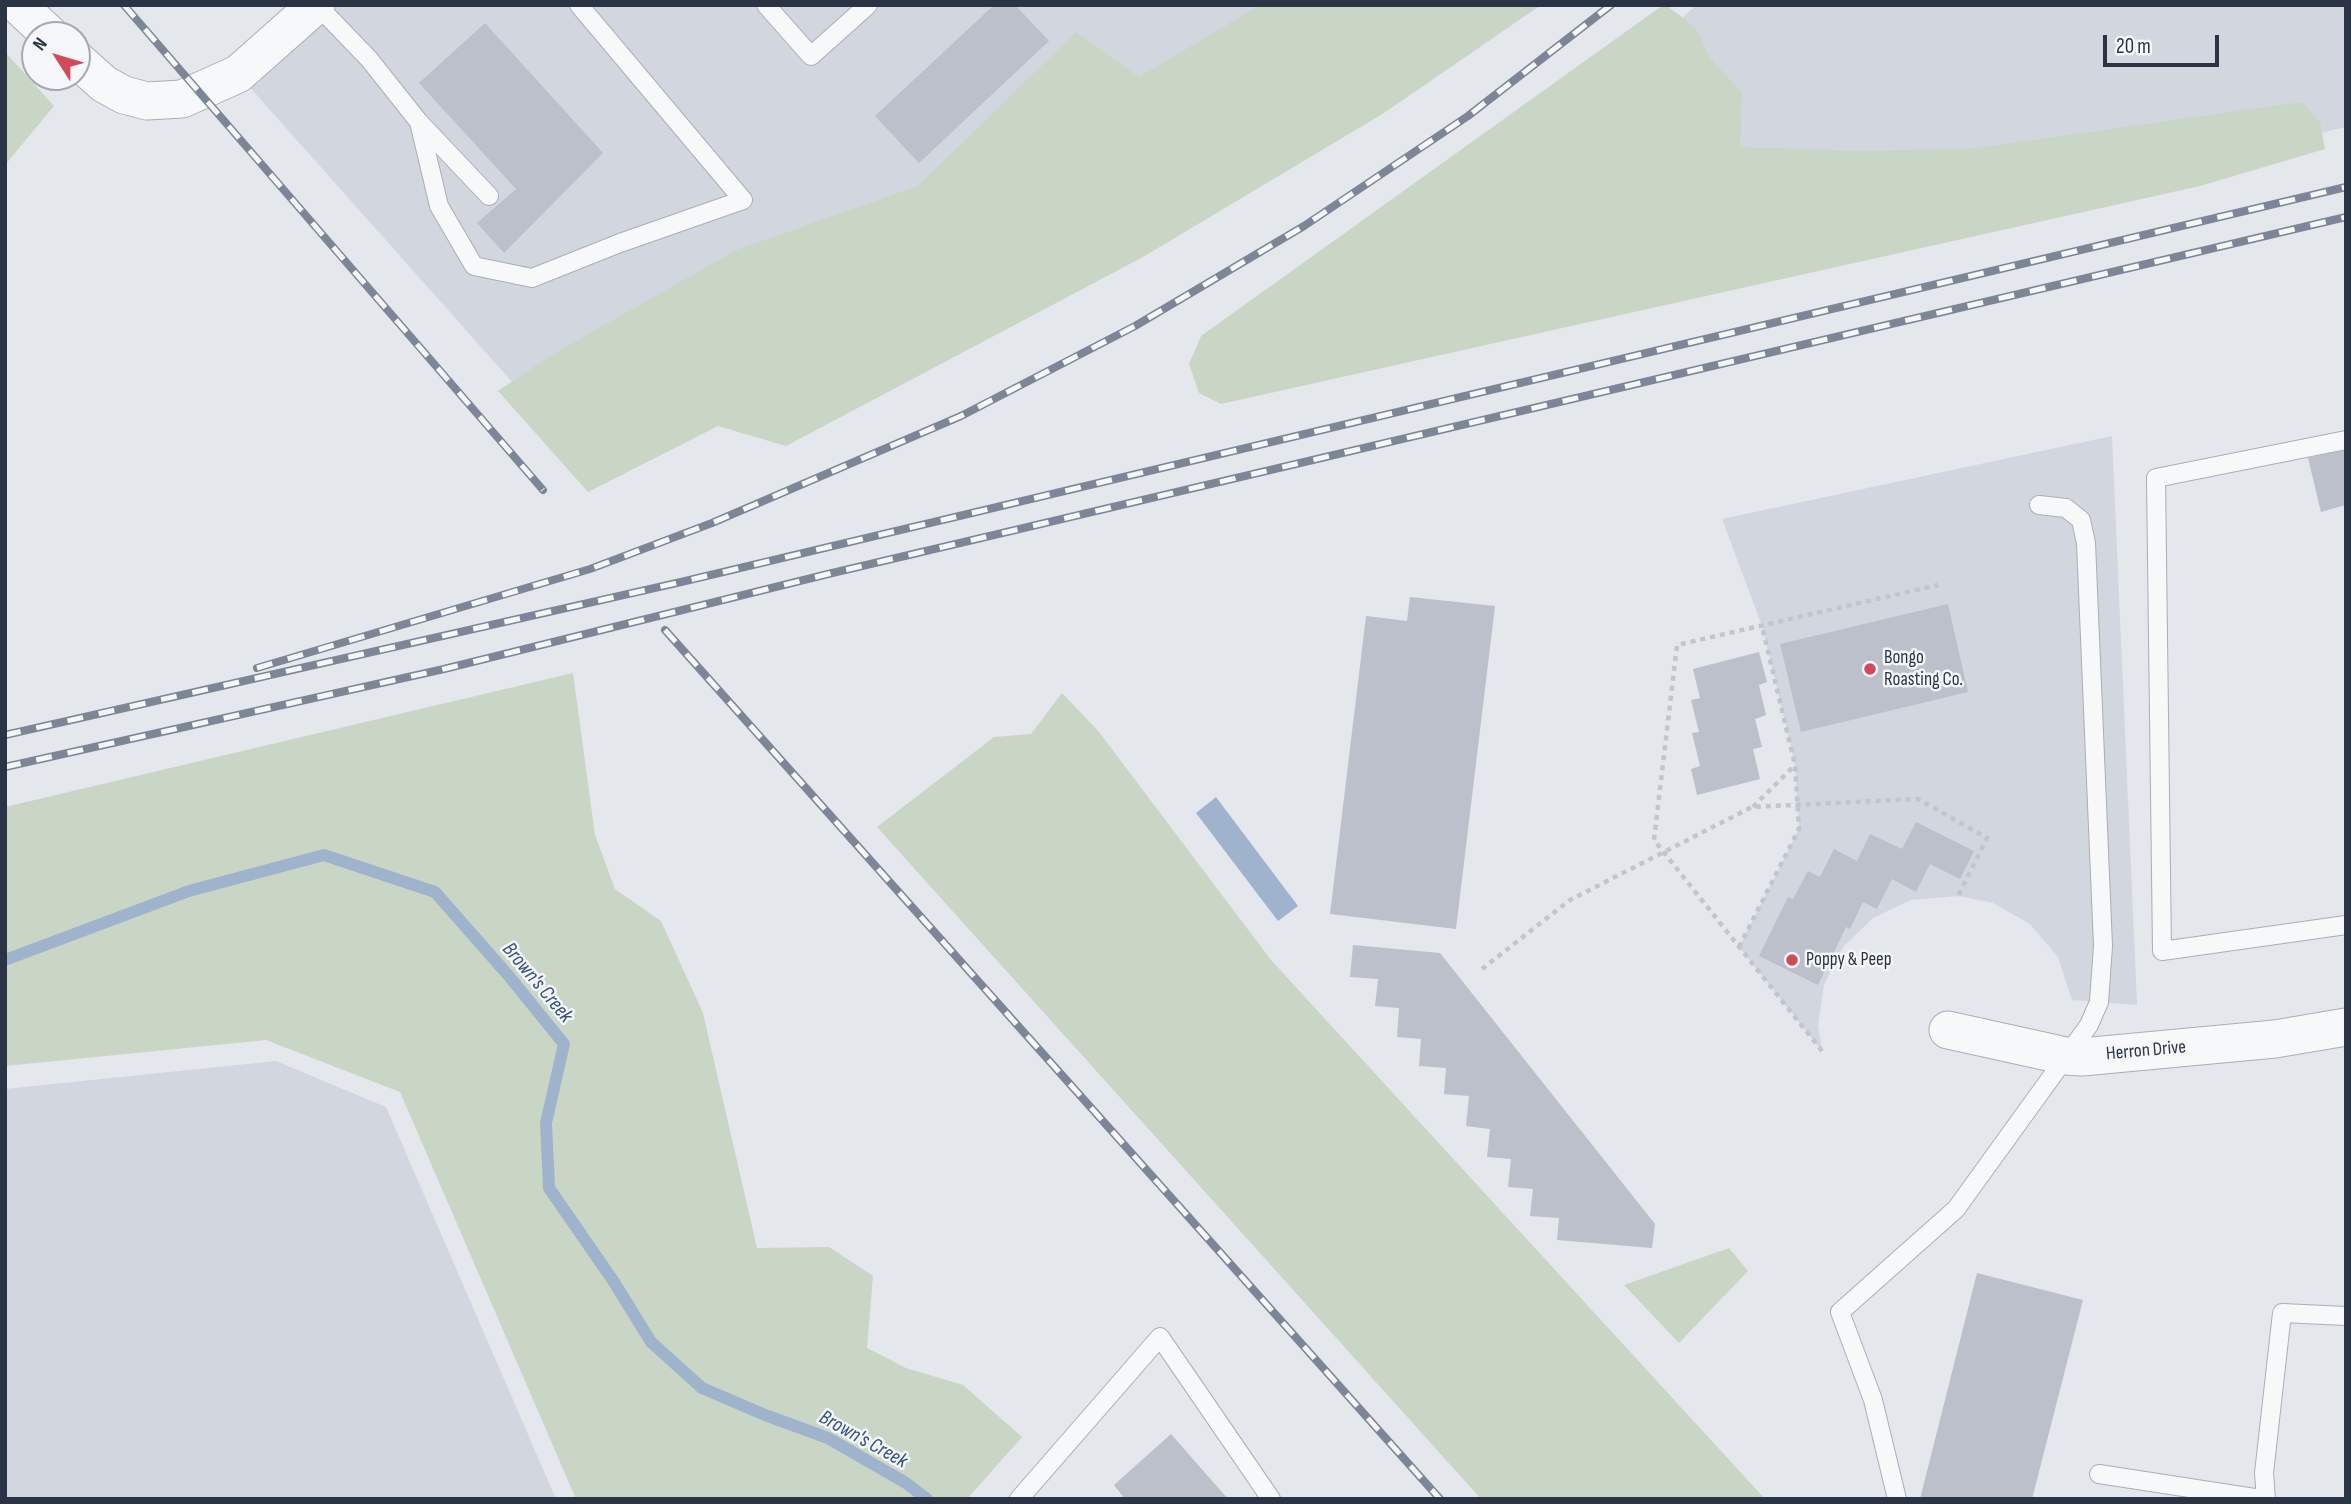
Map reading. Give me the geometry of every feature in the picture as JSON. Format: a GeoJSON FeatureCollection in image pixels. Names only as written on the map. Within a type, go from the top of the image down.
{"type":"FeatureCollection","features":[{"type":"Feature","properties":{"kind":"street"},"geometry":{"type":"LineString","coordinates":[[18,5],[35,21]]}},
{"type":"Feature","properties":{"kind":"street"},"geometry":{"type":"LineString","coordinates":[[91,72],[104,84],[136,99],[182,99],[238,74],[317,5]]}},
{"type":"Feature","properties":{"kind":"street","name":"Herron Drive"},"geometry":{"type":"LineString","coordinates":[[1948,1030],[2066,1056],[2082,1057],[2276,1039],[2346,1027]]}},
{"type":"Feature","properties":{"kind":"lane"},"geometry":{"type":"LineString","coordinates":[[317,5],[369,59],[419,122],[489,196]]}},
{"type":"Feature","properties":{"kind":"lane"},"geometry":{"type":"LineString","coordinates":[[419,122],[439,206],[474,266],[532,278],[620,243],[743,200],[579,5]]}},
{"type":"Feature","properties":{"kind":"lane"},"geometry":{"type":"LineString","coordinates":[[766,5],[811,56],[869,5]]}},
{"type":"Feature","properties":{"kind":"lane"},"geometry":{"type":"LineString","coordinates":[[2346,440],[2156,478],[2162,951],[2346,925]]}},
{"type":"Feature","properties":{"kind":"lane"},"geometry":{"type":"LineString","coordinates":[[1897,1499],[1873,1400],[1840,1312],[1956,1209],[2089,1024],[2099,1002],[2103,946],[2087,542],[2081,520],[2066,508],[2039,505]]}},
{"type":"Feature","properties":{"kind":"lane"},"geometry":{"type":"LineString","coordinates":[[2099,1474],[2264,1499],[2264,1473],[2282,1313],[2346,1316]]}},
{"type":"Feature","properties":{"kind":"lane"},"geometry":{"type":"LineString","coordinates":[[1019,1499],[1160,1337],[1271,1499]]}},
{"type":"Feature","properties":{"kind":"path"},"geometry":{"type":"LineString","coordinates":[[1822,1051],[1654,840],[1677,645],[1938,584]]}},
{"type":"Feature","properties":{"kind":"path"},"geometry":{"type":"LineString","coordinates":[[1739,947],[1799,829],[1795,765],[1762,626]]}},
{"type":"Feature","properties":{"kind":"path"},"geometry":{"type":"LineString","coordinates":[[1482,969],[1570,900],[1752,807],[1795,765]]}},
{"type":"Feature","properties":{"kind":"path"},"geometry":{"type":"LineString","coordinates":[[1752,807],[1918,799],[1987,838],[1958,895]]}},
{"type":"Feature","properties":{"kind":"shaded area"},"geometry":{"type":"Polygon","coordinates":[[[316,5],[1263,5],[578,456],[238,74],[316,5]]]}},
{"type":"Feature","properties":{"kind":"shaded area"},"geometry":{"type":"Polygon","coordinates":[[[1696,5],[2346,5],[2346,127],[1717,274],[1647,52],[1696,5]]]}},
{"type":"Feature","properties":{"kind":"shaded area"},"geometry":{"type":"Polygon","coordinates":[[[2112,436],[2137,1005],[2072,1000],[2058,957],[2030,924],[1993,903],[1958,896],[1911,900],[1873,918],[1843,947],[1824,985],[1818,1026],[1822,1051],[1739,947],[1799,829],[1795,765],[1762,626],[1722,519],[2112,436]]]}},
{"type":"Feature","properties":{"kind":"shaded area"},"geometry":{"type":"Polygon","coordinates":[[[276,1061],[386,1107],[556,1499],[5,1499],[5,1089],[276,1061]]]}},
{"type":"Feature","properties":{"kind":"green space"},"geometry":{"type":"Polygon","coordinates":[[[1260,5],[1541,5],[1384,113],[1143,257],[786,446],[718,426],[588,492],[498,391],[550,356],[736,250],[918,186],[1076,32],[1139,77],[1260,5]]]}},
{"type":"Feature","properties":{"kind":"green space"},"geometry":{"type":"Polygon","coordinates":[[[1663,5],[1696,28],[1710,58],[1742,93],[1740,147],[1856,151],[1969,149],[2302,102],[2320,122],[2325,149],[2200,186],[1221,404],[1199,393],[1189,364],[1201,336],[1663,5]]]}},
{"type":"Feature","properties":{"kind":"green space"},"geometry":{"type":"Polygon","coordinates":[[[5,52],[21,70],[21,91],[40,91],[54,106],[5,165],[5,52]]]}},
{"type":"Feature","properties":{"kind":"green space"},"geometry":{"type":"Polygon","coordinates":[[[573,673],[595,835],[615,889],[661,921],[703,1013],[757,1248],[829,1247],[873,1276],[867,1348],[906,1368],[963,1385],[1022,1437],[967,1499],[576,1499],[400,1092],[266,1040],[5,1066],[5,807],[573,673]]]}},
{"type":"Feature","properties":{"kind":"green space"},"geometry":{"type":"Polygon","coordinates":[[[1062,693],[1099,732],[1271,960],[1765,1499],[1481,1499],[877,827],[994,737],[1031,734],[1062,693]]]}},
{"type":"Feature","properties":{"kind":"green space"},"geometry":{"type":"Polygon","coordinates":[[[1729,1248],[1748,1271],[1679,1343],[1624,1285],[1729,1248]]]}},
{"type":"Feature","properties":{"kind":"water"},"geometry":{"type":"Polygon","coordinates":[[[1216,797],[1298,906],[1278,921],[1196,813],[1216,797]]]}},
{"type":"Feature","properties":{"kind":"building"},"geometry":{"type":"Polygon","coordinates":[[[994,5],[1015,5],[1049,41],[919,163],[875,116],[994,5]]]}},
{"type":"Feature","properties":{"kind":"building"},"geometry":{"type":"Polygon","coordinates":[[[485,23],[603,153],[504,253],[477,223],[516,189],[419,83],[485,23]]]}},
{"type":"Feature","properties":{"kind":"building"},"geometry":{"type":"Polygon","coordinates":[[[2346,449],[2346,505],[2321,512],[2308,458],[2346,449]]]}},
{"type":"Feature","properties":{"kind":"building"},"geometry":{"type":"Polygon","coordinates":[[[1410,597],[1495,606],[1456,929],[1330,914],[1366,616],[1407,621],[1410,597]]]}},
{"type":"Feature","properties":{"kind":"building"},"geometry":{"type":"Polygon","coordinates":[[[1948,604],[1968,692],[1801,732],[1780,644],[1948,604]]]}},
{"type":"Feature","properties":{"kind":"building"},"geometry":{"type":"Polygon","coordinates":[[[1759,652],[1767,682],[1759,685],[1766,715],[1755,719],[1762,747],[1753,749],[1760,779],[1697,795],[1691,769],[1700,766],[1692,733],[1699,732],[1691,700],[1700,698],[1693,669],[1759,652]]]}},
{"type":"Feature","properties":{"kind":"building"},"geometry":{"type":"Polygon","coordinates":[[[1916,822],[1974,851],[1960,879],[1930,864],[1916,892],[1892,879],[1877,909],[1863,902],[1850,929],[1846,927],[1818,985],[1759,956],[1788,897],[1793,899],[1808,871],[1820,877],[1834,849],[1857,861],[1870,834],[1902,849],[1916,822]]]}},
{"type":"Feature","properties":{"kind":"building"},"geometry":{"type":"Polygon","coordinates":[[[1353,945],[1440,953],[1655,1224],[1652,1248],[1557,1240],[1559,1218],[1530,1216],[1533,1189],[1508,1187],[1511,1159],[1487,1157],[1490,1129],[1466,1126],[1469,1096],[1444,1094],[1446,1068],[1419,1066],[1421,1039],[1397,1037],[1399,1008],[1375,1006],[1378,979],[1350,977],[1353,945]]]}},
{"type":"Feature","properties":{"kind":"building"},"geometry":{"type":"Polygon","coordinates":[[[1977,1273],[2083,1300],[2032,1499],[1920,1499],[1977,1273]]]}},
{"type":"Feature","properties":{"kind":"building"},"geometry":{"type":"Polygon","coordinates":[[[1171,1434],[1228,1499],[1125,1499],[1114,1485],[1171,1434]]]}},
{"type":"Feature","properties":{"kind":"waterway","name":"Brown's Creek"},"geometry":{"type":"LineString","coordinates":[[5,960],[189,891],[324,855],[435,892],[564,1044],[546,1123],[549,1188],[614,1282],[651,1342],[702,1388],[828,1438],[906,1483],[927,1499]]}},
{"type":"Feature","properties":{"kind":"railway"},"geometry":{"type":"LineString","coordinates":[[124,5],[543,490]]}},
{"type":"Feature","properties":{"kind":"railway"},"geometry":{"type":"LineString","coordinates":[[257,668],[590,569],[712,523],[961,416],[1135,326],[1304,226],[1468,116],[1611,5]]}},
{"type":"Feature","properties":{"kind":"railway"},"geometry":{"type":"LineString","coordinates":[[5,735],[681,582],[2346,187]]}},
{"type":"Feature","properties":{"kind":"railway"},"geometry":{"type":"LineString","coordinates":[[5,767],[444,669],[828,574],[2346,217]]}},
{"type":"Feature","properties":{"kind":"railway"},"geometry":{"type":"LineString","coordinates":[[665,630],[1440,1499]]}},
{"type":"Feature","properties":{"kind":"place","name":"Bongo Roasting Co."},"geometry":{"type":"Point","coordinates":[1870,669]}},
{"type":"Feature","properties":{"kind":"place","name":"Poppy & Peep"},"geometry":{"type":"Point","coordinates":[1792,960]}}]}
